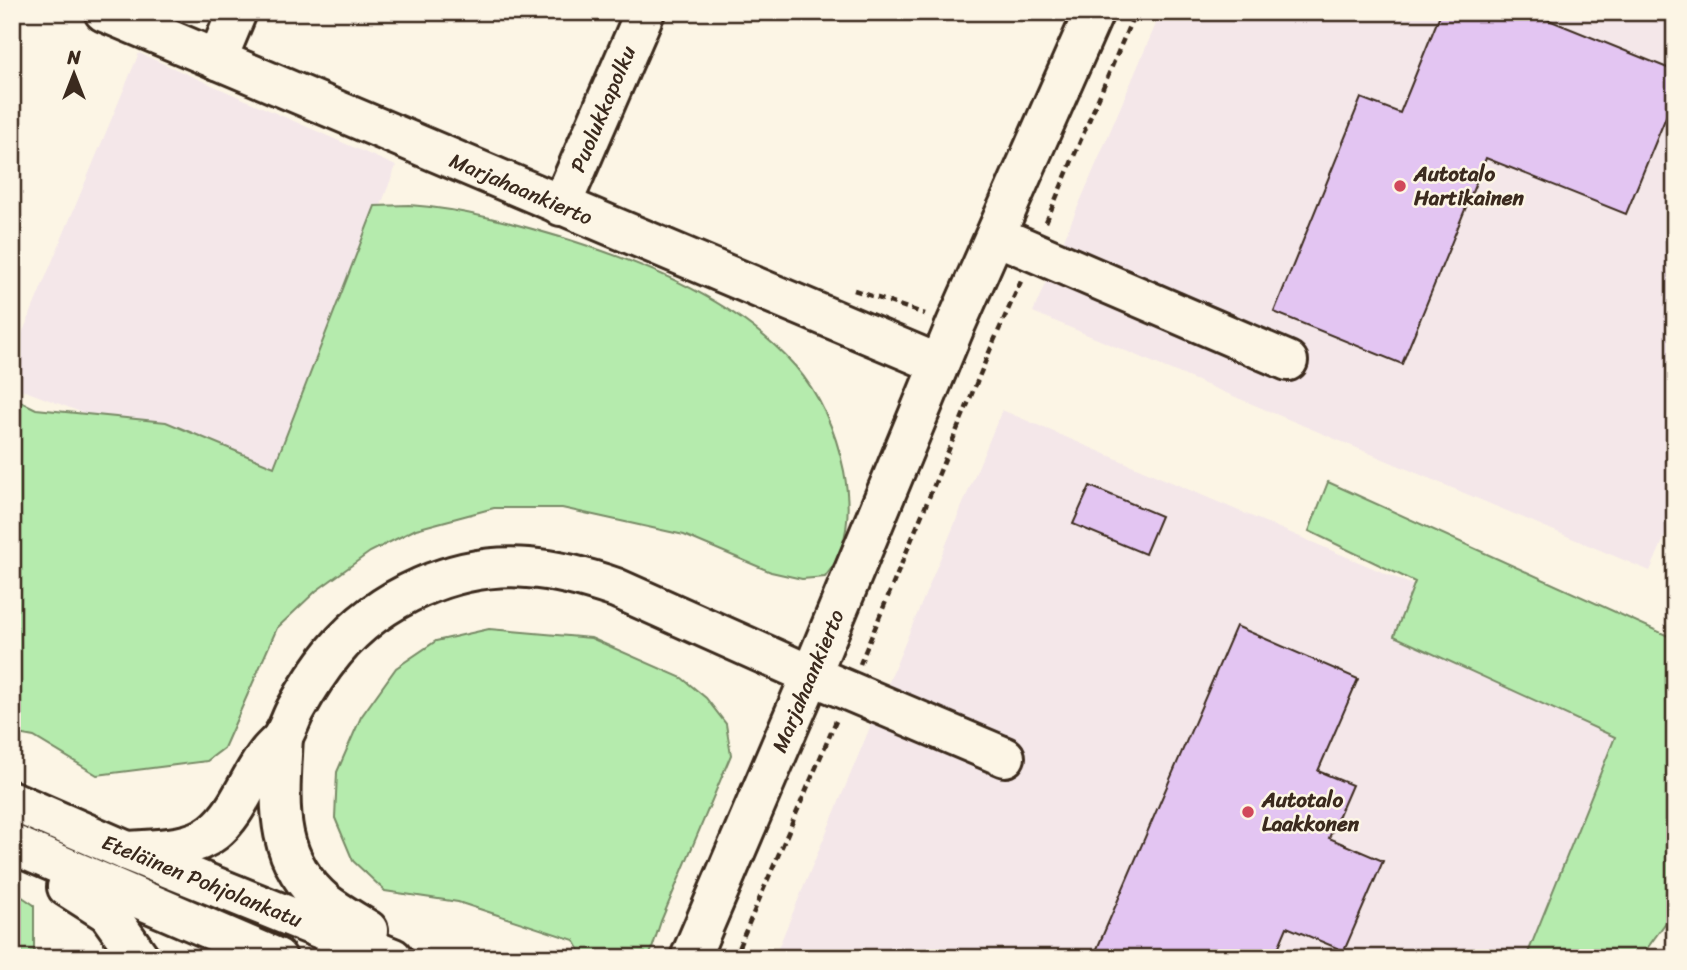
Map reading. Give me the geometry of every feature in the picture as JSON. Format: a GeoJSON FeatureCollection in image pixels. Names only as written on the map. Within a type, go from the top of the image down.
{"type":"FeatureCollection","features":[{"type":"Feature","properties":{"kind":"street","name":"Marjahaankierto"},"geometry":{"type":"LineString","coordinates":[[104,12],[939,364]]}},
{"type":"Feature","properties":{"kind":"street"},"geometry":{"type":"LineString","coordinates":[[217,60],[237,12]]}},
{"type":"Feature","properties":{"kind":"street","name":"Puolukkapolku"},"geometry":{"type":"LineString","coordinates":[[561,206],[645,12]]}},
{"type":"Feature","properties":{"kind":"street","name":"Marjahaankierto"},"geometry":{"type":"LineString","coordinates":[[690,958],[811,675],[939,364],[1094,12]]}},
{"type":"Feature","properties":{"kind":"street"},"geometry":{"type":"LineString","coordinates":[[996,236],[1288,361]]}},
{"type":"Feature","properties":{"kind":"street"},"geometry":{"type":"LineString","coordinates":[[127,851],[181,845],[213,834],[229,817],[267,754],[283,736],[333,652],[361,624],[405,595],[434,583],[496,568],[555,571],[616,588],[1005,757]]}},
{"type":"Feature","properties":{"kind":"street"},"geometry":{"type":"LineString","coordinates":[[283,736],[280,812],[283,836],[291,860],[306,882],[326,903],[410,958]]}},
{"type":"Feature","properties":{"kind":"street","name":"Eteläinen Pohjolankatu"},"geometry":{"type":"LineString","coordinates":[[12,801],[127,851],[393,958]]}},
{"type":"Feature","properties":{"kind":"street","name":"Eteläinen Pohjolankatu"},"geometry":{"type":"LineString","coordinates":[[12,844],[277,958]]}},
{"type":"Feature","properties":{"kind":"street"},"geometry":{"type":"LineString","coordinates":[[12,851],[108,913],[139,958]]}},
{"type":"Feature","properties":{"kind":"path"},"geometry":{"type":"LineString","coordinates":[[734,958],[1135,12]]}},
{"type":"Feature","properties":{"kind":"shaded area"},"geometry":{"type":"Polygon","coordinates":[[[1161,12],[1675,12],[1675,513],[1650,571],[1033,312],[1161,12]]]}},
{"type":"Feature","properties":{"kind":"shaded area"},"geometry":{"type":"Polygon","coordinates":[[[139,53],[396,166],[274,485],[12,386],[12,358],[139,53]]]}},
{"type":"Feature","properties":{"kind":"shaded area"},"geometry":{"type":"Polygon","coordinates":[[[1002,410],[1645,684],[1529,958],[774,958],[1002,410]]]}},
{"type":"Feature","properties":{"kind":"green space"},"geometry":{"type":"Polygon","coordinates":[[[409,205],[450,210],[510,223],[570,240],[631,262],[720,304],[772,343],[795,366],[820,402],[837,442],[844,471],[848,513],[844,540],[825,577],[802,579],[771,572],[684,535],[562,508],[494,508],[416,529],[370,552],[316,591],[277,628],[224,748],[207,761],[97,775],[34,737],[12,733],[12,397],[36,409],[166,422],[274,467],[375,206],[409,205]]]}},
{"type":"Feature","properties":{"kind":"green space"},"geometry":{"type":"Polygon","coordinates":[[[1328,482],[1668,636],[1675,623],[1675,910],[1640,958],[1526,958],[1615,737],[1394,636],[1415,582],[1309,531],[1328,482]]]}},
{"type":"Feature","properties":{"kind":"green space"},"geometry":{"type":"Polygon","coordinates":[[[489,629],[591,638],[682,678],[706,698],[726,724],[731,755],[661,921],[649,958],[584,958],[574,940],[458,902],[385,891],[353,861],[335,818],[337,772],[361,717],[396,668],[436,641],[489,629]]]}},
{"type":"Feature","properties":{"kind":"green space"},"geometry":{"type":"Polygon","coordinates":[[[12,890],[34,905],[34,958],[12,958],[12,890]]]}},
{"type":"Feature","properties":{"kind":"building","name":"Autotalo Hartikainen"},"geometry":{"type":"Polygon","coordinates":[[[1441,12],[1529,12],[1675,71],[1675,95],[1626,214],[1486,158],[1402,364],[1274,312],[1361,98],[1400,113],[1441,12]]]}},
{"type":"Feature","properties":{"kind":"building"},"geometry":{"type":"Polygon","coordinates":[[[1090,486],[1161,516],[1145,554],[1073,524],[1090,486]]]}},
{"type":"Feature","properties":{"kind":"building","name":"Autotalo Laakkonen"},"geometry":{"type":"Polygon","coordinates":[[[1236,626],[1358,679],[1318,771],[1352,785],[1329,838],[1383,861],[1344,951],[1287,927],[1274,958],[1093,958],[1236,626]]]}},
{"type":"Feature","properties":{"kind":"place","name":"Autotalo Hartikainen"},"geometry":{"type":"Point","coordinates":[1400,186]}},
{"type":"Feature","properties":{"kind":"place","name":"Autotalo Laakkonen"},"geometry":{"type":"Point","coordinates":[1248,812]}}]}
